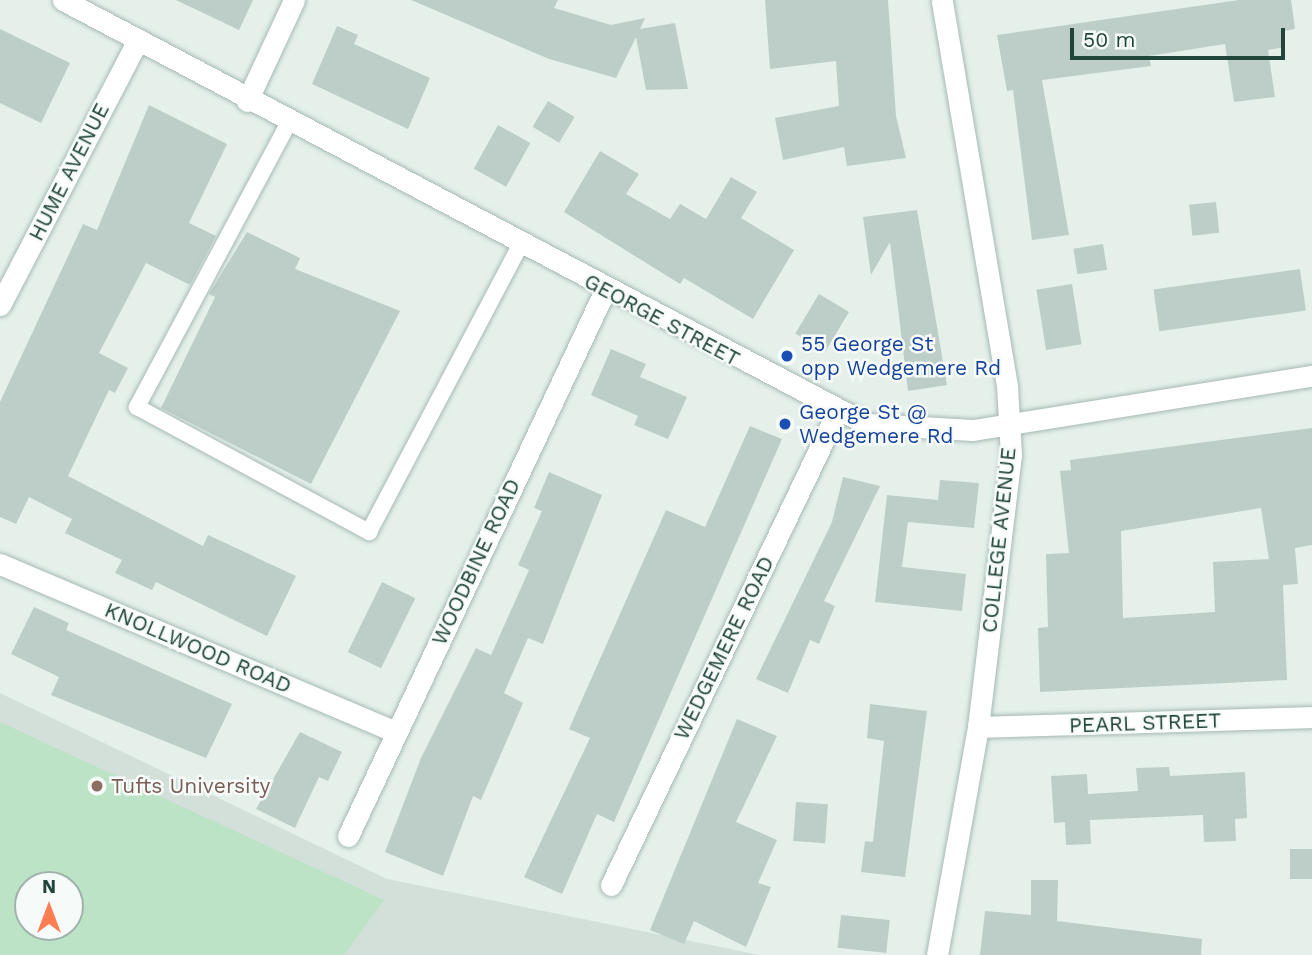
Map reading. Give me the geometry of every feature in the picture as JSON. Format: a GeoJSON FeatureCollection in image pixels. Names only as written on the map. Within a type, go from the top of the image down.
{"type":"FeatureCollection","features":[{"type":"Feature","properties":{"kind":"street","name":"GEORGE STREET"},"geometry":{"type":"LineString","coordinates":[[63,0],[288,124],[837,412],[905,430],[1008,425],[1312,376]]}},
{"type":"Feature","properties":{"kind":"street"},"geometry":{"type":"LineString","coordinates":[[247,101],[294,0]]}},
{"type":"Feature","properties":{"kind":"street","name":"COLLEGE AVENUE"},"geometry":{"type":"LineString","coordinates":[[937,955],[978,727],[1011,455],[942,0]]}},
{"type":"Feature","properties":{"kind":"street","name":"HUME AVENUE"},"geometry":{"type":"LineString","coordinates":[[0,305],[138,40]]}},
{"type":"Feature","properties":{"kind":"street","name":"WOODBINE ROAD"},"geometry":{"type":"LineString","coordinates":[[348,836],[605,289]]}},
{"type":"Feature","properties":{"kind":"street","name":"WEDGEMERE ROAD"},"geometry":{"type":"LineString","coordinates":[[611,884],[837,412]]}},
{"type":"Feature","properties":{"kind":"street","name":"KNOLLWOOD ROAD"},"geometry":{"type":"LineString","coordinates":[[0,564],[396,732]]}},
{"type":"Feature","properties":{"kind":"street","name":"PEARL STREET"},"geometry":{"type":"LineString","coordinates":[[978,727],[1312,717]]}},
{"type":"Feature","properties":{"kind":"lane"},"geometry":{"type":"LineString","coordinates":[[288,124],[137,407],[369,532],[520,245]]}},
{"type":"Feature","properties":{"kind":"shaded area","name":"Tufts University"},"geometry":{"type":"Polygon","coordinates":[[[0,693],[387,879],[760,955],[0,955],[0,693]]]}},
{"type":"Feature","properties":{"kind":"green space","name":"Tufts University"},"geometry":{"type":"Polygon","coordinates":[[[0,722],[384,900],[344,955],[0,955],[0,722]]]}},
{"type":"Feature","properties":{"kind":"building"},"geometry":{"type":"Polygon","coordinates":[[[176,0],[253,0],[239,30],[176,0]]]}},
{"type":"Feature","properties":{"kind":"building"},"geometry":{"type":"Polygon","coordinates":[[[411,0],[558,0],[554,8],[611,25],[645,18],[640,29],[675,23],[688,89],[646,90],[636,37],[616,78],[549,59],[411,0]]]}},
{"type":"Feature","properties":{"kind":"building"},"geometry":{"type":"Polygon","coordinates":[[[765,0],[888,0],[896,116],[906,158],[847,166],[844,147],[783,160],[775,118],[839,106],[836,61],[770,69],[765,0]]]}},
{"type":"Feature","properties":{"kind":"building"},"geometry":{"type":"Polygon","coordinates":[[[1239,0],[1291,0],[1295,29],[1283,31],[1285,47],[1268,50],[1275,97],[1234,102],[1225,44],[1149,56],[1151,66],[1042,80],[1069,235],[1032,240],[1013,90],[1007,91],[997,35],[1239,0]]]}},
{"type":"Feature","properties":{"kind":"building"},"geometry":{"type":"Polygon","coordinates":[[[337,26],[358,35],[354,44],[430,78],[408,129],[312,84],[337,26]]]}},
{"type":"Feature","properties":{"kind":"building"},"geometry":{"type":"Polygon","coordinates":[[[0,29],[70,63],[41,123],[0,103],[0,29]]]}},
{"type":"Feature","properties":{"kind":"building"},"geometry":{"type":"Polygon","coordinates":[[[548,101],[575,117],[559,143],[533,127],[548,101]]]}},
{"type":"Feature","properties":{"kind":"building"},"geometry":{"type":"Polygon","coordinates":[[[149,105],[227,144],[189,223],[216,236],[190,285],[146,263],[99,353],[128,368],[115,393],[109,390],[68,476],[203,546],[208,535],[296,576],[267,636],[156,582],[152,590],[115,573],[122,560],[65,533],[72,519],[29,497],[16,524],[0,517],[0,402],[83,224],[97,230],[149,105]]]}},
{"type":"Feature","properties":{"kind":"building"},"geometry":{"type":"Polygon","coordinates":[[[498,125],[530,143],[506,187],[474,169],[498,125]]]}},
{"type":"Feature","properties":{"kind":"building"},"geometry":{"type":"Polygon","coordinates":[[[600,151],[639,174],[626,194],[670,219],[680,204],[706,219],[731,177],[757,192],[741,218],[794,250],[753,319],[684,278],[680,284],[564,212],[600,151]]]}},
{"type":"Feature","properties":{"kind":"building"},"geometry":{"type":"Polygon","coordinates":[[[1216,202],[1219,233],[1192,236],[1189,205],[1216,202]]]}},
{"type":"Feature","properties":{"kind":"building"},"geometry":{"type":"Polygon","coordinates":[[[917,210],[947,385],[908,391],[890,242],[871,275],[863,217],[917,210]]]}},
{"type":"Feature","properties":{"kind":"building"},"geometry":{"type":"Polygon","coordinates":[[[247,232],[300,258],[295,269],[400,311],[311,484],[161,408],[215,297],[209,294],[247,232]]]}},
{"type":"Feature","properties":{"kind":"building"},"geometry":{"type":"Polygon","coordinates":[[[1103,244],[1107,270],[1077,274],[1073,249],[1103,244]]]}},
{"type":"Feature","properties":{"kind":"building"},"geometry":{"type":"Polygon","coordinates":[[[1300,269],[1306,311],[1159,331],[1153,290],[1300,269]]]}},
{"type":"Feature","properties":{"kind":"building"},"geometry":{"type":"Polygon","coordinates":[[[1072,284],[1082,344],[1046,350],[1036,290],[1072,284]]]}},
{"type":"Feature","properties":{"kind":"building"},"geometry":{"type":"Polygon","coordinates":[[[819,294],[849,312],[825,351],[795,333],[819,294]]]}},
{"type":"Feature","properties":{"kind":"building"},"geometry":{"type":"Polygon","coordinates":[[[611,349],[646,364],[640,377],[687,397],[668,439],[634,425],[638,416],[591,395],[611,349]]]}},
{"type":"Feature","properties":{"kind":"building"},"geometry":{"type":"Polygon","coordinates":[[[750,426],[782,439],[614,822],[597,814],[562,894],[524,877],[590,738],[569,729],[666,510],[705,527],[750,426]]]}},
{"type":"Feature","properties":{"kind":"building"},"geometry":{"type":"Polygon","coordinates":[[[1312,428],[1312,545],[1295,548],[1298,584],[1283,585],[1287,680],[1040,692],[1038,628],[1048,627],[1046,554],[1069,553],[1060,471],[1071,470],[1070,460],[1312,428]],[[1261,508],[1121,531],[1123,618],[1215,612],[1213,562],[1269,559],[1261,508]]]}},
{"type":"Feature","properties":{"kind":"building"},"geometry":{"type":"Polygon","coordinates":[[[549,472],[602,495],[543,644],[528,638],[504,693],[523,703],[481,800],[473,796],[443,876],[385,852],[421,758],[476,648],[491,655],[529,570],[518,565],[542,511],[534,508],[549,472]]]}},
{"type":"Feature","properties":{"kind":"building"},"geometry":{"type":"Polygon","coordinates":[[[843,477],[880,486],[824,601],[835,606],[819,644],[810,640],[788,693],[756,679],[832,522],[843,477]]]}},
{"type":"Feature","properties":{"kind":"building"},"geometry":{"type":"Polygon","coordinates":[[[940,480],[979,483],[974,528],[908,522],[902,567],[966,574],[962,611],[875,602],[887,495],[938,500],[940,480]]]}},
{"type":"Feature","properties":{"kind":"building"},"geometry":{"type":"Polygon","coordinates":[[[382,582],[415,598],[381,668],[348,652],[382,582]]]}},
{"type":"Feature","properties":{"kind":"building"},"geometry":{"type":"Polygon","coordinates":[[[34,607],[69,623],[66,630],[232,704],[206,758],[51,695],[59,677],[11,654],[34,607]]]}},
{"type":"Feature","properties":{"kind":"building"},"geometry":{"type":"Polygon","coordinates":[[[870,704],[927,711],[905,877],[861,872],[865,841],[873,842],[884,741],[867,738],[870,704]]]}},
{"type":"Feature","properties":{"kind":"building"},"geometry":{"type":"Polygon","coordinates":[[[737,719],[777,736],[736,822],[777,840],[758,883],[771,887],[746,947],[694,921],[684,944],[650,930],[737,719]]]}},
{"type":"Feature","properties":{"kind":"building"},"geometry":{"type":"Polygon","coordinates":[[[300,732],[342,752],[328,781],[319,777],[295,828],[256,809],[300,732]]]}},
{"type":"Feature","properties":{"kind":"building"},"geometry":{"type":"Polygon","coordinates":[[[1169,767],[1170,776],[1245,772],[1247,818],[1235,819],[1236,841],[1204,842],[1203,815],[1090,820],[1091,844],[1066,845],[1065,822],[1054,823],[1051,776],[1087,774],[1088,794],[1138,791],[1136,768],[1169,767]]]}},
{"type":"Feature","properties":{"kind":"building"},"geometry":{"type":"Polygon","coordinates":[[[796,802],[828,804],[825,843],[793,841],[796,802]]]}},
{"type":"Feature","properties":{"kind":"building"},"geometry":{"type":"Polygon","coordinates":[[[1290,849],[1312,849],[1312,879],[1290,879],[1290,849]]]}},
{"type":"Feature","properties":{"kind":"building"},"geometry":{"type":"Polygon","coordinates":[[[1031,880],[1058,880],[1057,921],[1202,939],[1201,955],[980,955],[985,911],[1031,915],[1031,880]]]}},
{"type":"Feature","properties":{"kind":"building"},"geometry":{"type":"Polygon","coordinates":[[[841,915],[890,920],[886,953],[838,948],[841,915]]]}},
{"type":"Feature","properties":{"kind":"place","name":"55 George St opp Wedgemere Rd"},"geometry":{"type":"Point","coordinates":[787,356]}},
{"type":"Feature","properties":{"kind":"place","name":"George St @ Wedgemere Rd"},"geometry":{"type":"Point","coordinates":[785,424]}},
{"type":"Feature","properties":{"kind":"place","name":"Tufts University"},"geometry":{"type":"Point","coordinates":[97,786]}}]}
